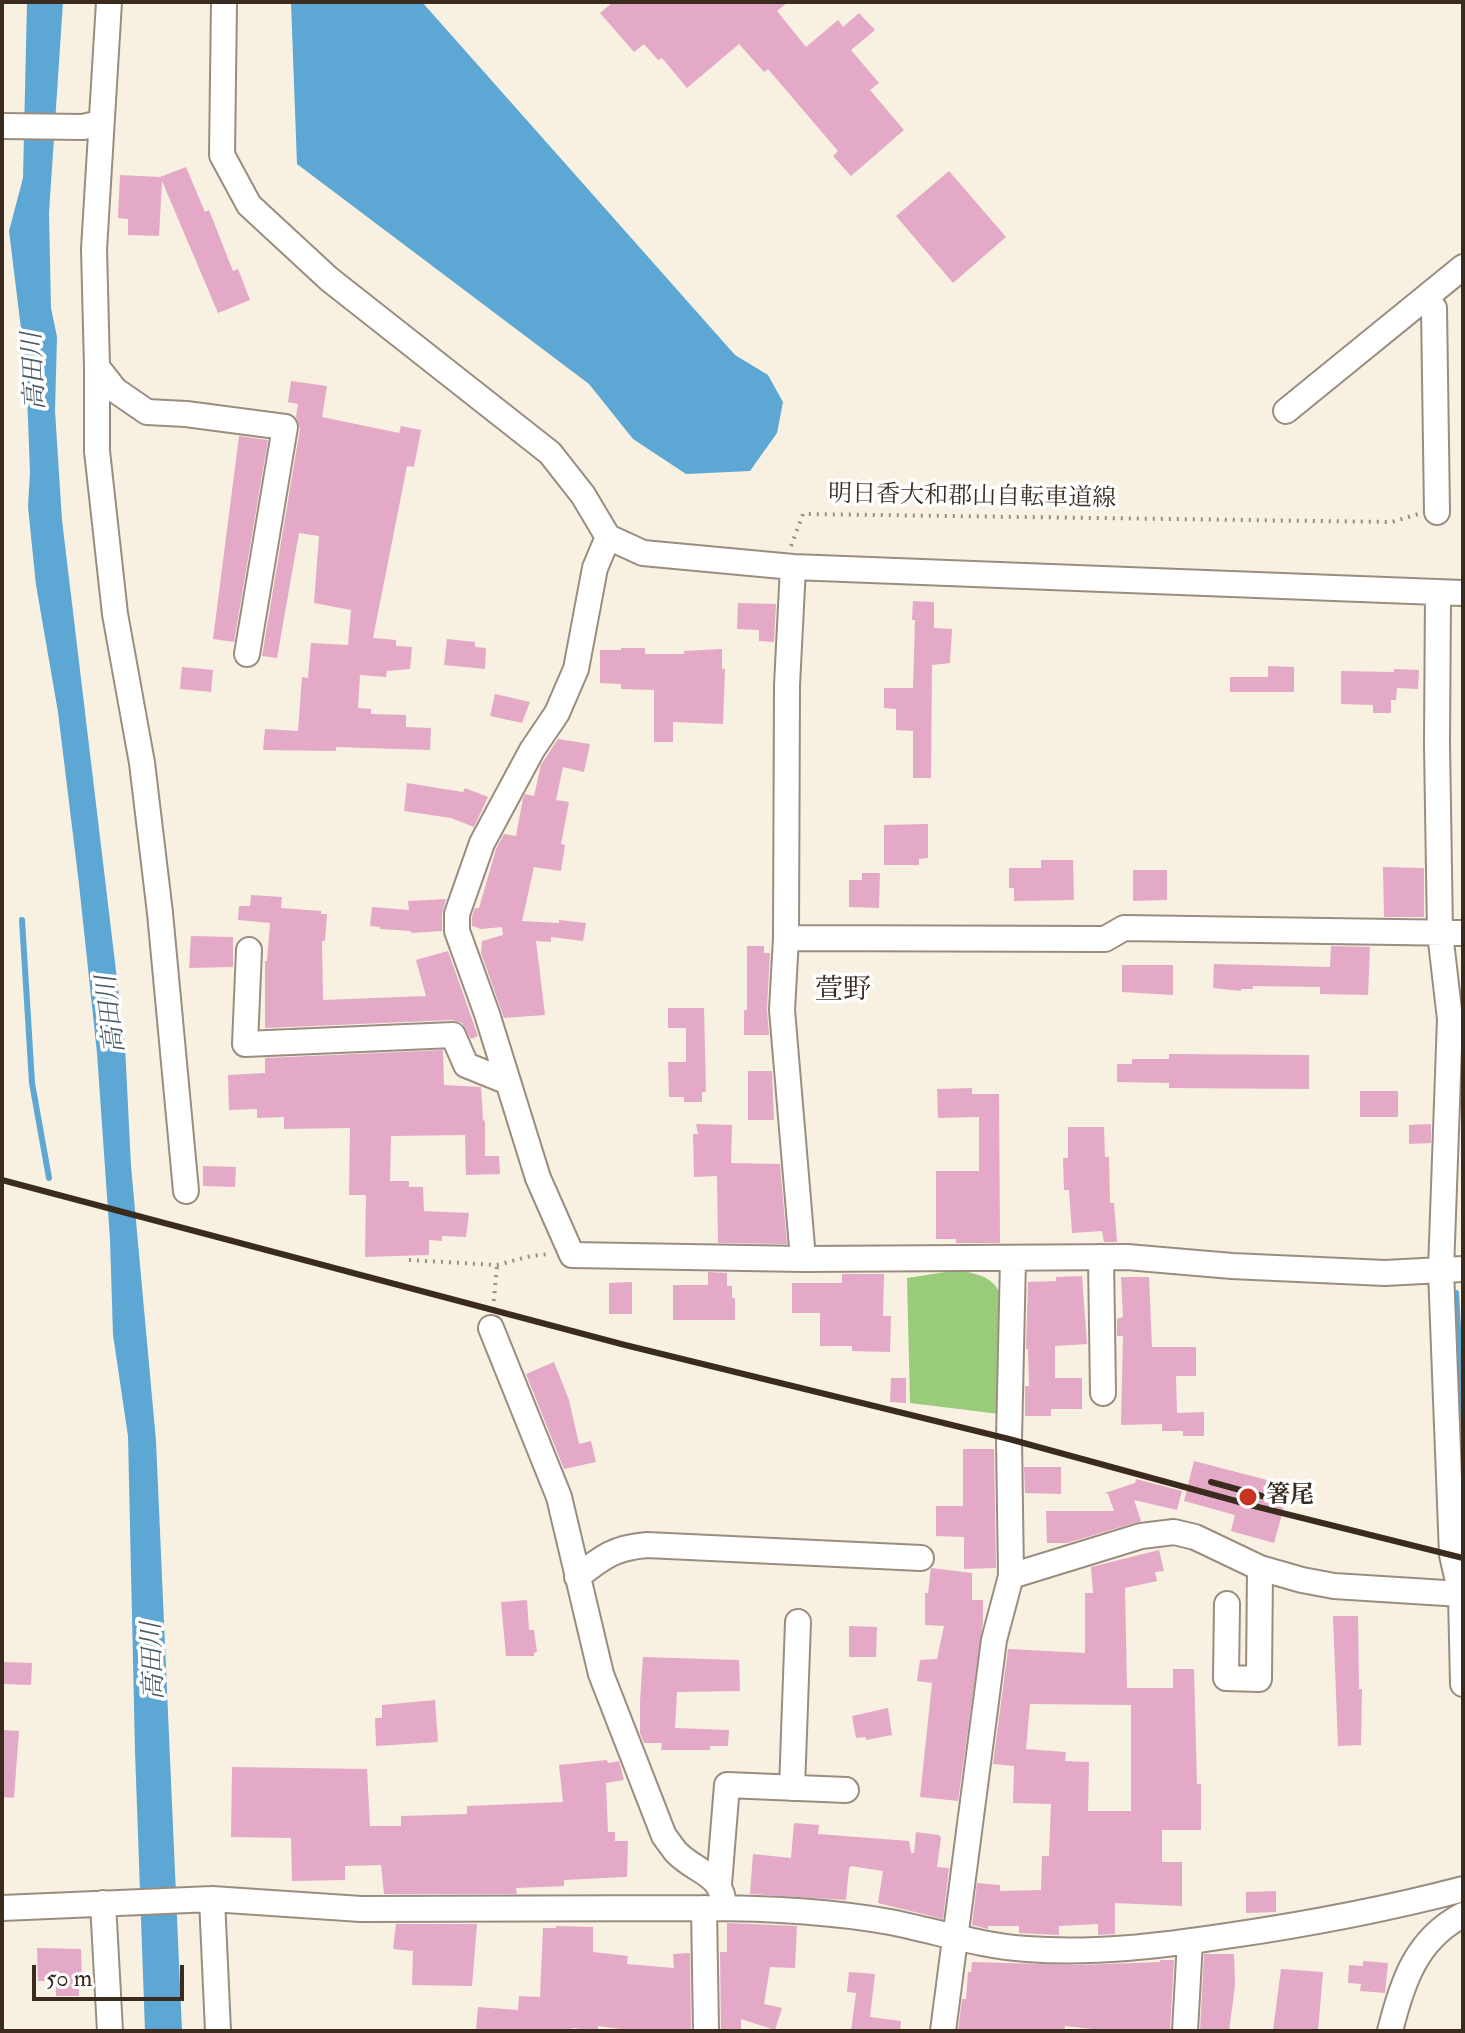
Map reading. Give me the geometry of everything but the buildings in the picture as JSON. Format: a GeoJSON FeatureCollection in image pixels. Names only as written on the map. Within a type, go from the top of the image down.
{"type":"FeatureCollection","features":[{"type":"Feature","properties":{"kind":"street"},"geometry":{"type":"LineString","coordinates":[[109,2],[91,125],[99,466],[115,614],[142,763],[160,913],[186,1191]]}},
{"type":"Feature","properties":{"kind":"street"},"geometry":{"type":"LineString","coordinates":[[224,2],[222,155],[249,205],[329,279],[550,453],[583,495],[608,537],[643,553],[1463,593]]}},
{"type":"Feature","properties":{"kind":"street"},"geometry":{"type":"LineString","coordinates":[[2,126],[91,125]]}},
{"type":"Feature","properties":{"kind":"street"},"geometry":{"type":"LineString","coordinates":[[1286,411],[1463,267]]}},
{"type":"Feature","properties":{"kind":"street"},"geometry":{"type":"LineString","coordinates":[[1426,299],[1434,308],[1437,512]]}},
{"type":"Feature","properties":{"kind":"street"},"geometry":{"type":"LineString","coordinates":[[97,367],[115,390],[147,412],[285,427],[247,654]]}},
{"type":"Feature","properties":{"kind":"street"},"geometry":{"type":"LineString","coordinates":[[608,537],[595,568],[576,669],[557,713],[532,750],[482,843],[457,914],[457,931],[538,1178],[572,1255],[803,1259],[1101,1257],[1385,1273],[1452,1269]]}},
{"type":"Feature","properties":{"kind":"street"},"geometry":{"type":"LineString","coordinates":[[791,559],[786,938],[782,1010],[803,1259]]}},
{"type":"Feature","properties":{"kind":"street"},"geometry":{"type":"LineString","coordinates":[[1438,593],[1437,745],[1452,933],[1452,1555],[1461,1594],[1463,1684]]}},
{"type":"Feature","properties":{"kind":"street"},"geometry":{"type":"LineString","coordinates":[[786,938],[1105,939],[1124,928],[1452,933]]}},
{"type":"Feature","properties":{"kind":"street"},"geometry":{"type":"LineString","coordinates":[[249,950],[245,1044],[453,1035],[466,1065],[508,1082]]}},
{"type":"Feature","properties":{"kind":"street"},"geometry":{"type":"LineString","coordinates":[[1101,1257],[1103,1393]]}},
{"type":"Feature","properties":{"kind":"street"},"geometry":{"type":"LineString","coordinates":[[943,2031],[994,1640],[1011,1576],[1009,1439],[1013,1259]]}},
{"type":"Feature","properties":{"kind":"street"},"geometry":{"type":"LineString","coordinates":[[491,1328],[559,1497],[601,1674],[664,1836],[716,1900]]}},
{"type":"Feature","properties":{"kind":"street"},"geometry":{"type":"LineString","coordinates":[[1011,1576],[1157,1533],[1174,1532],[1195,1537],[1260,1568],[1334,1586],[1461,1594]]}},
{"type":"Feature","properties":{"kind":"street"},"geometry":{"type":"LineString","coordinates":[[577,1577],[607,1554],[624,1547],[647,1545],[921,1558]]}},
{"type":"Feature","properties":{"kind":"street"},"geometry":{"type":"LineString","coordinates":[[1227,1604],[1226,1678],[1259,1679],[1260,1568]]}},
{"type":"Feature","properties":{"kind":"street"},"geometry":{"type":"LineString","coordinates":[[792,1788],[798,1622]]}},
{"type":"Feature","properties":{"kind":"street"},"geometry":{"type":"LineString","coordinates":[[706,2031],[727,1785],[846,1790]]}},
{"type":"Feature","properties":{"kind":"street"},"geometry":{"type":"LineString","coordinates":[[2,1908],[212,1899],[361,1909],[716,1900],[850,1915],[913,1926],[994,1946],[1050,1951],[1130,1948],[1190,1941],[1346,1917],[1463,1889]]}},
{"type":"Feature","properties":{"kind":"street"},"geometry":{"type":"LineString","coordinates":[[212,1899],[218,2031]]}},
{"type":"Feature","properties":{"kind":"street"},"geometry":{"type":"LineString","coordinates":[[103,1903],[110,2031]]}},
{"type":"Feature","properties":{"kind":"street"},"geometry":{"type":"LineString","coordinates":[[1390,2031],[1415,1960],[1431,1937],[1463,1915]]}},
{"type":"Feature","properties":{"kind":"street"},"geometry":{"type":"LineString","coordinates":[[1185,2031],[1190,1941]]}},
{"type":"Feature","properties":{"kind":"path","name":"明日香大和郡山自転車道線"},"geometry":{"type":"LineString","coordinates":[[791,559],[803,514],[1392,522],[1420,513],[1437,512]]}},
{"type":"Feature","properties":{"kind":"path"},"geometry":{"type":"LineString","coordinates":[[409,1260],[497,1265],[531,1256],[572,1255]]}},
{"type":"Feature","properties":{"kind":"path"},"geometry":{"type":"LineString","coordinates":[[491,1328],[497,1265]]}},
{"type":"Feature","properties":{"kind":"green space"},"geometry":{"type":"Polygon","coordinates":[[[959,1270],[988,1279],[997,1288],[1004,1304],[999,1414],[910,1403],[907,1278],[959,1270]]]}},
{"type":"Feature","properties":{"kind":"water","name":"高田川"},"geometry":{"type":"Polygon","coordinates":[[[27,2],[63,2],[49,213],[51,308],[57,337],[55,411],[62,520],[125,1046],[131,1166],[156,1441],[182,2031],[145,2031],[128,1436],[113,1335],[110,1239],[97,1053],[79,884],[58,712],[36,585],[28,507],[30,472],[26,369],[9,231],[23,178],[27,2]]]}},
{"type":"Feature","properties":{"kind":"water"},"geometry":{"type":"Polygon","coordinates":[[[422,2],[735,355],[768,375],[783,402],[777,433],[750,471],[686,474],[633,439],[589,384],[297,164],[291,3],[422,2]]]}},
{"type":"Feature","properties":{"kind":"waterway"},"geometry":{"type":"LineString","coordinates":[[22,920],[32,1083],[49,1178]]}},
{"type":"Feature","properties":{"kind":"waterway"},"geometry":{"type":"LineString","coordinates":[[1456,1293],[1463,1418]]}},
{"type":"Feature","properties":{"kind":"railway"},"geometry":{"type":"LineString","coordinates":[[2,1180],[625,1345],[1009,1439],[1254,1506],[1463,1558]]}},
{"type":"Feature","properties":{"kind":"railway"},"geometry":{"type":"LineString","coordinates":[[1211,1482],[1284,1502]]}},
{"type":"Feature","properties":{"kind":"place","name":"箸尾"},"geometry":{"type":"Point","coordinates":[1248,1497]}},
{"type":"Feature","properties":{"kind":"district","name":"萱野"},"geometry":{"type":"Point","coordinates":[843,992]}}]}
